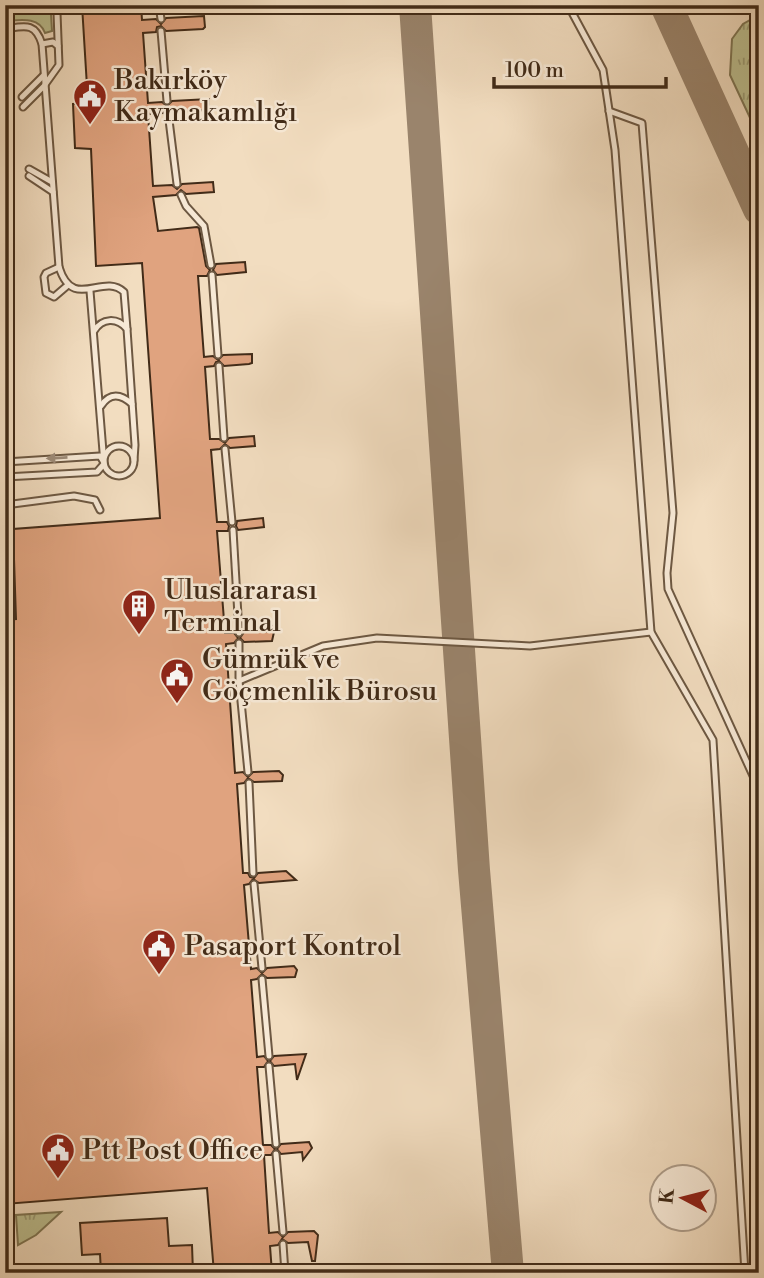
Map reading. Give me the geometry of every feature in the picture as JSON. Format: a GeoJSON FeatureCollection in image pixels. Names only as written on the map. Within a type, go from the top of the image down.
{"type":"FeatureCollection","features":[{"type":"Feature","properties":{"kind":"lane"},"geometry":{"type":"LineString","coordinates":[[159,5],[160,19]]}},
{"type":"Feature","properties":{"kind":"lane"},"geometry":{"type":"LineString","coordinates":[[568,5],[603,70],[615,150],[651,632],[713,740],[745,1273]]}},
{"type":"Feature","properties":{"kind":"lane"},"geometry":{"type":"LineString","coordinates":[[5,9],[49,6],[57,13],[59,65],[44,86],[23,107]]}},
{"type":"Feature","properties":{"kind":"lane"},"geometry":{"type":"LineString","coordinates":[[5,29],[31,27],[42,44],[59,267],[62,277],[68,285],[90,291],[107,285],[124,292],[134,460],[131,470],[123,476],[113,475],[100,456],[5,461]]}},
{"type":"Feature","properties":{"kind":"lane"},"geometry":{"type":"LineString","coordinates":[[162,31],[167,101]]}},
{"type":"Feature","properties":{"kind":"lane"},"geometry":{"type":"LineString","coordinates":[[42,44],[53,42],[58,46]]}},
{"type":"Feature","properties":{"kind":"lane"},"geometry":{"type":"LineString","coordinates":[[22,97],[43,76]]}},
{"type":"Feature","properties":{"kind":"lane"},"geometry":{"type":"LineString","coordinates":[[609,111],[642,123],[673,513],[668,589],[759,789]]}},
{"type":"Feature","properties":{"kind":"lane"},"geometry":{"type":"LineString","coordinates":[[168,112],[177,184]]}},
{"type":"Feature","properties":{"kind":"lane"},"geometry":{"type":"LineString","coordinates":[[52,182],[29,172],[53,191]]}},
{"type":"Feature","properties":{"kind":"lane"},"geometry":{"type":"LineString","coordinates":[[181,195],[186,206],[204,226],[211,265]]}},
{"type":"Feature","properties":{"kind":"lane"},"geometry":{"type":"LineString","coordinates":[[59,267],[46,273],[46,293],[54,297],[68,285]]}},
{"type":"Feature","properties":{"kind":"lane"},"geometry":{"type":"LineString","coordinates":[[212,275],[218,355]]}},
{"type":"Feature","properties":{"kind":"lane"},"geometry":{"type":"LineString","coordinates":[[90,291],[104,464]]}},
{"type":"Feature","properties":{"kind":"lane"},"geometry":{"type":"LineString","coordinates":[[94,331],[103,321],[110,320],[118,321],[127,330]]}},
{"type":"Feature","properties":{"kind":"lane"},"geometry":{"type":"LineString","coordinates":[[219,366],[224,438]]}},
{"type":"Feature","properties":{"kind":"lane"},"geometry":{"type":"LineString","coordinates":[[100,409],[106,399],[115,395],[132,404]]}},
{"type":"Feature","properties":{"kind":"lane"},"geometry":{"type":"LineString","coordinates":[[5,477],[97,472],[104,464],[109,451],[117,447],[126,448],[134,460]]}},
{"type":"Feature","properties":{"kind":"lane"},"geometry":{"type":"LineString","coordinates":[[225,449],[232,522]]}},
{"type":"Feature","properties":{"kind":"lane"},"geometry":{"type":"LineString","coordinates":[[5,505],[74,496],[95,500],[100,510]]}},
{"type":"Feature","properties":{"kind":"lane"},"geometry":{"type":"LineString","coordinates":[[233,530],[239,633]]}},
{"type":"Feature","properties":{"kind":"lane"},"geometry":{"type":"LineString","coordinates":[[239,681],[323,646],[377,638],[530,646],[651,632]]}},
{"type":"Feature","properties":{"kind":"lane"},"geometry":{"type":"LineString","coordinates":[[239,643],[239,681],[247,772]]}},
{"type":"Feature","properties":{"kind":"lane"},"geometry":{"type":"LineString","coordinates":[[249,783],[253,873]]}},
{"type":"Feature","properties":{"kind":"lane"},"geometry":{"type":"LineString","coordinates":[[254,884],[262,968]]}},
{"type":"Feature","properties":{"kind":"lane"},"geometry":{"type":"LineString","coordinates":[[262,979],[269,1056]]}},
{"type":"Feature","properties":{"kind":"lane"},"geometry":{"type":"LineString","coordinates":[[270,1066],[276,1144]]}},
{"type":"Feature","properties":{"kind":"lane"},"geometry":{"type":"LineString","coordinates":[[276,1154],[283,1232]]}},
{"type":"Feature","properties":{"kind":"lane"},"geometry":{"type":"LineString","coordinates":[[283,1244],[285,1273]]}},
{"type":"Feature","properties":{"kind":"green space"},"geometry":{"type":"Polygon","coordinates":[[[48,11],[51,14],[52,31],[45,33],[34,21],[5,21],[5,15],[48,11]]]}},
{"type":"Feature","properties":{"kind":"green space"},"geometry":{"type":"Polygon","coordinates":[[[759,15],[759,137],[730,75],[732,39],[743,24],[759,15]]]}},
{"type":"Feature","properties":{"kind":"green space"},"geometry":{"type":"Polygon","coordinates":[[[61,1212],[36,1235],[18,1245],[16,1215],[61,1212]]]}},
{"type":"Feature","properties":{"kind":"building","name":"Uluslararası Terminal"},"geometry":{"type":"Polygon","coordinates":[[[82,5],[141,5],[142,20],[156,19],[161,24],[166,18],[204,16],[203,29],[166,31],[161,26],[157,27],[156,32],[143,33],[148,103],[162,102],[167,106],[172,101],[209,99],[209,110],[173,112],[168,107],[163,113],[148,114],[153,186],[172,185],[177,189],[182,184],[213,182],[214,192],[186,194],[181,190],[176,195],[153,197],[158,231],[199,228],[206,266],[210,270],[207,276],[198,276],[204,357],[213,356],[218,360],[223,355],[252,354],[252,363],[249,364],[224,366],[219,361],[214,366],[205,367],[210,439],[219,439],[225,443],[229,438],[254,436],[255,446],[230,448],[225,444],[220,449],[211,450],[217,522],[227,522],[229,526],[228,531],[217,531],[225,633],[234,633],[238,638],[234,643],[226,644],[235,773],[243,772],[248,777],[253,772],[279,771],[283,775],[282,781],[254,782],[248,778],[244,783],[237,784],[243,873],[254,878],[258,873],[286,871],[296,880],[259,883],[253,879],[244,885],[251,969],[257,968],[262,973],[267,968],[294,966],[297,970],[295,977],[267,978],[262,974],[251,980],[257,1057],[264,1056],[268,1061],[264,1067],[257,1067],[263,1145],[271,1145],[275,1149],[271,1155],[264,1155],[269,1233],[278,1232],[283,1237],[288,1232],[314,1231],[318,1235],[315,1261],[312,1261],[308,1242],[288,1243],[282,1239],[278,1245],[270,1246],[272,1273],[214,1273],[207,1188],[5,1204],[5,620],[16,619],[13,529],[160,518],[142,263],[96,266],[91,149],[75,148],[73,104],[88,103],[82,5]]]}},
{"type":"Feature","properties":{"kind":"building"},"geometry":{"type":"Polygon","coordinates":[[[245,262],[246,272],[217,275],[213,270],[216,264],[245,262]]]}},
{"type":"Feature","properties":{"kind":"building"},"geometry":{"type":"Polygon","coordinates":[[[263,518],[264,527],[238,530],[236,526],[237,521],[263,518]]]}},
{"type":"Feature","properties":{"kind":"building"},"geometry":{"type":"Polygon","coordinates":[[[276,623],[272,641],[244,642],[240,638],[244,632],[266,632],[276,623]]]}},
{"type":"Feature","properties":{"kind":"building"},"geometry":{"type":"Polygon","coordinates":[[[306,1054],[297,1080],[295,1064],[274,1066],[270,1061],[274,1056],[306,1054]]]}},
{"type":"Feature","properties":{"kind":"building"},"geometry":{"type":"Polygon","coordinates":[[[309,1142],[312,1148],[303,1160],[302,1152],[281,1154],[277,1149],[281,1144],[309,1142]]]}},
{"type":"Feature","properties":{"kind":"building"},"geometry":{"type":"Polygon","coordinates":[[[167,1218],[169,1246],[192,1245],[193,1273],[101,1273],[100,1254],[82,1255],[80,1223],[167,1218]]]}},
{"type":"Feature","properties":{"kind":"taxiway"},"geometry":{"type":"LineString","coordinates":[[415,5],[474,870],[508,1273]]}},
{"type":"Feature","properties":{"kind":"taxiway"},"geometry":{"type":"LineString","coordinates":[[666,5],[759,209]]}},
{"type":"Feature","properties":{"kind":"place","name":"Bakırköy Kaymakamlığı"},"geometry":{"type":"Point","coordinates":[90,126]}},
{"type":"Feature","properties":{"kind":"place","name":"Uluslararası Terminal"},"geometry":{"type":"Point","coordinates":[139,636]}},
{"type":"Feature","properties":{"kind":"place","name":"Gümrük ve Göçmenlik Bürosu"},"geometry":{"type":"Point","coordinates":[177,705]}},
{"type":"Feature","properties":{"kind":"place","name":"Pasaport Kontrol"},"geometry":{"type":"Point","coordinates":[159,976]}},
{"type":"Feature","properties":{"kind":"place","name":"Ptt Post Office"},"geometry":{"type":"Point","coordinates":[58,1180]}}]}
